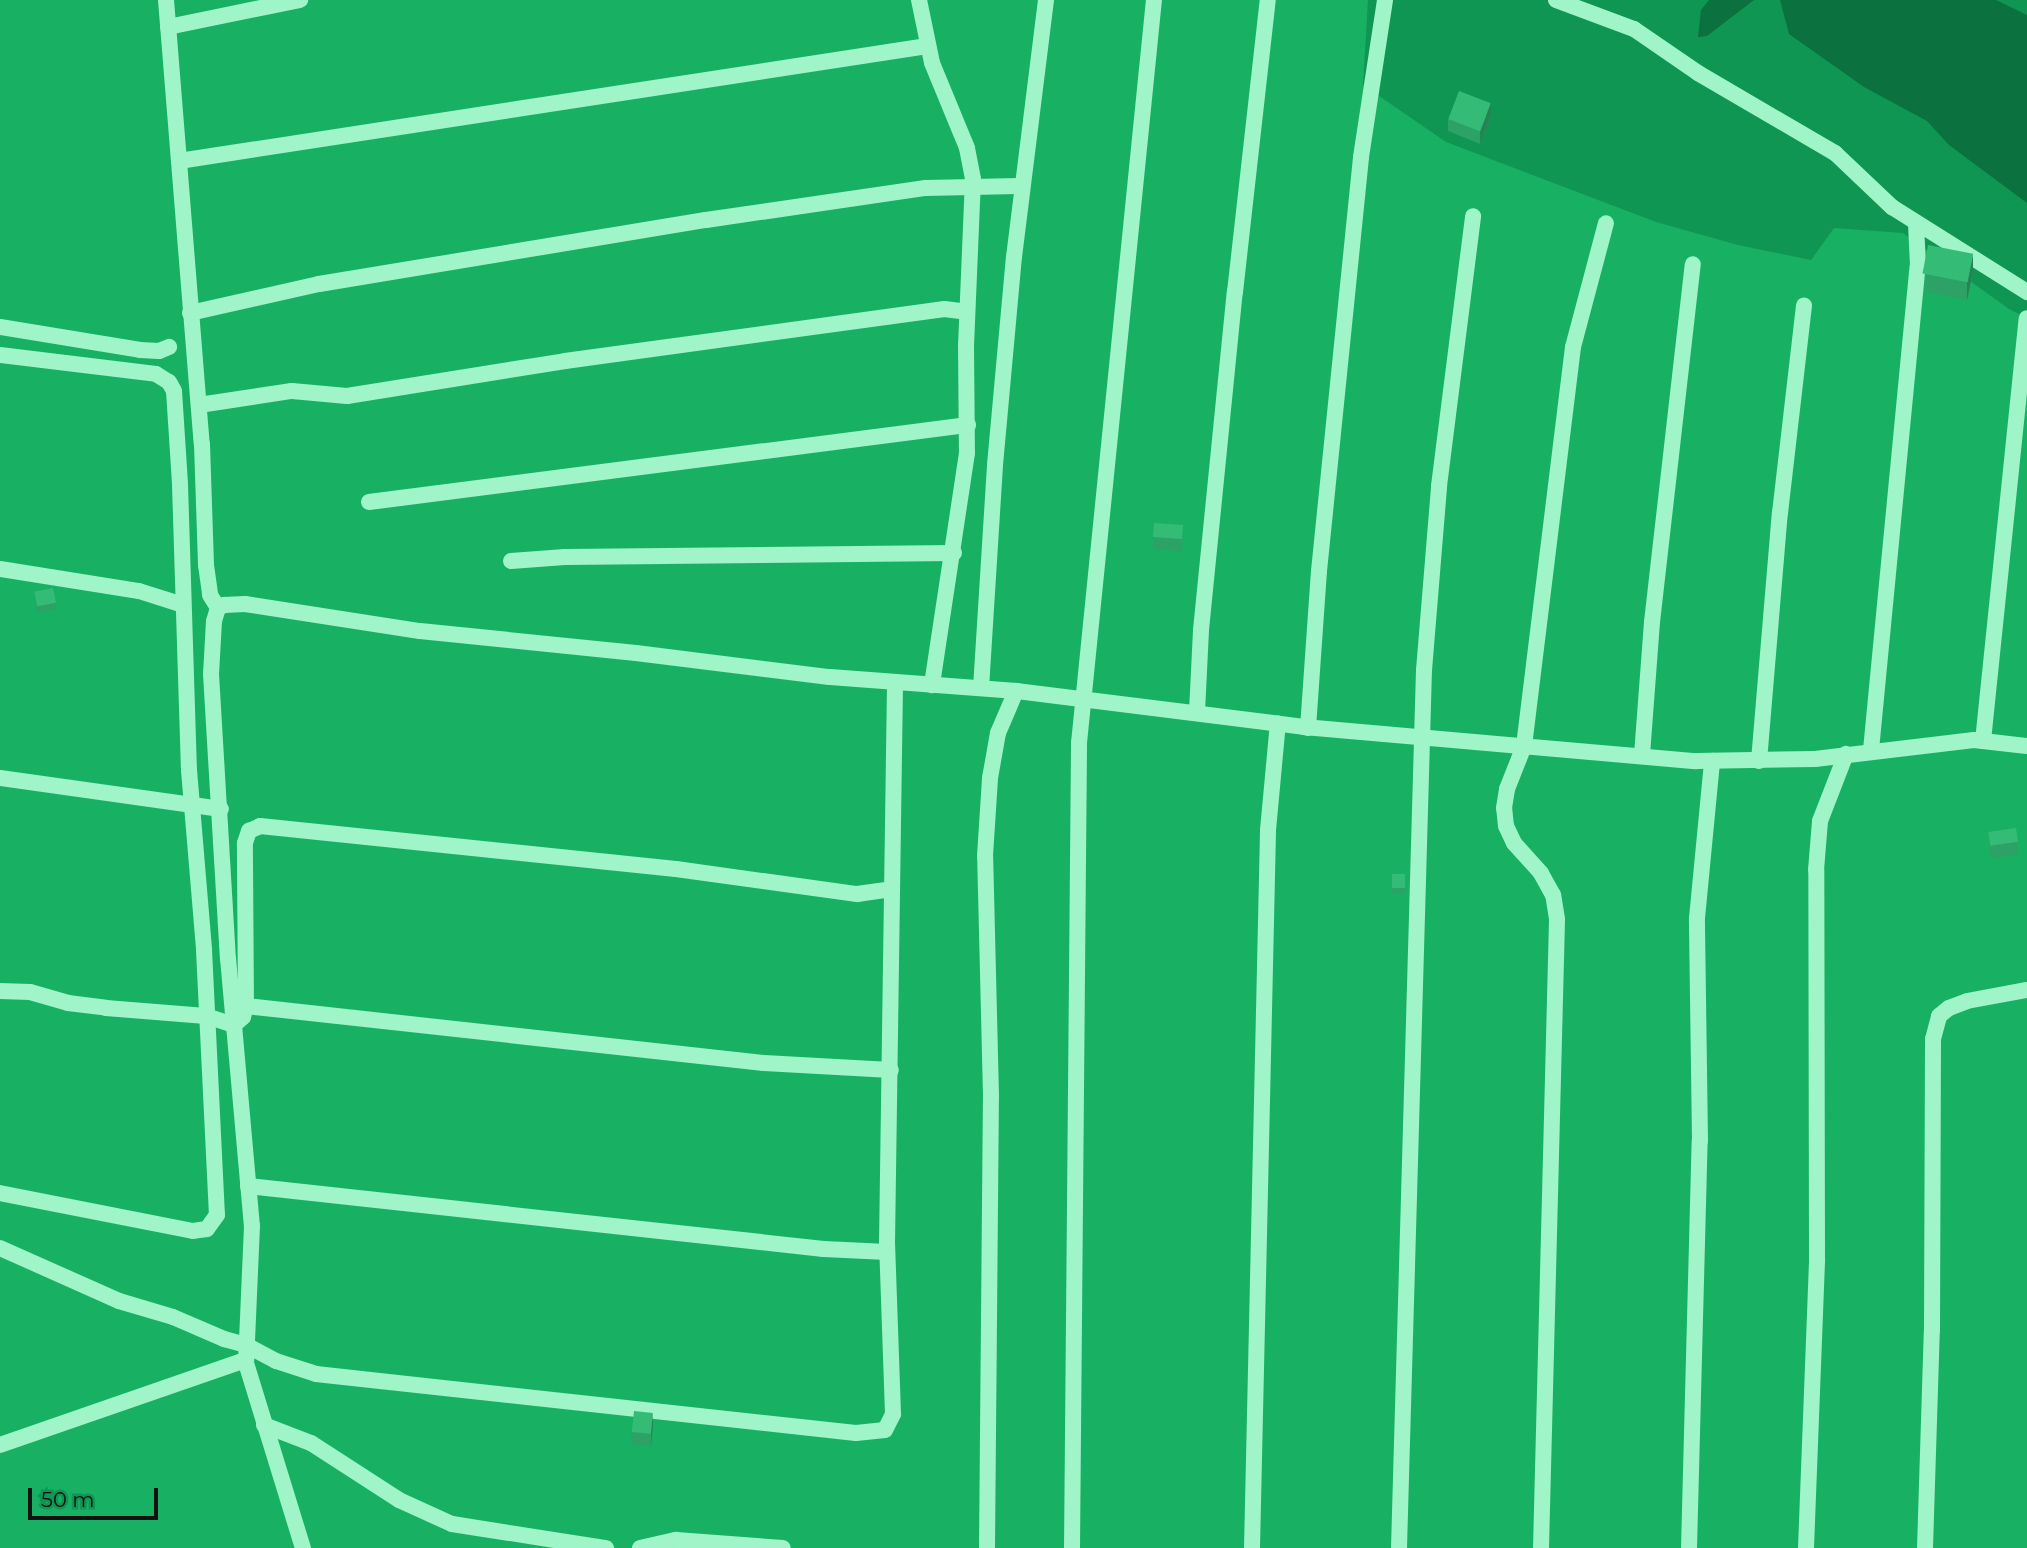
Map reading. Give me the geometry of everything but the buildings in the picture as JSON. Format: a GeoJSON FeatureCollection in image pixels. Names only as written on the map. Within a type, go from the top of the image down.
{"type":"FeatureCollection","features":[{"type":"Feature","properties":{"kind":"street"},"geometry":{"type":"LineString","coordinates":[[166,0],[199,405],[206,565],[210,595],[218,608]]}},
{"type":"Feature","properties":{"kind":"street"},"geometry":{"type":"LineString","coordinates":[[168,27],[300,0]]}},
{"type":"Feature","properties":{"kind":"street"},"geometry":{"type":"LineString","coordinates":[[919,0],[927,46],[967,148],[973,188],[967,312],[968,425],[954,554],[932,685]]}},
{"type":"Feature","properties":{"kind":"street"},"geometry":{"type":"LineString","coordinates":[[981,688],[995,465],[1022,186],[1046,0]]}},
{"type":"Feature","properties":{"kind":"street"},"geometry":{"type":"LineString","coordinates":[[1072,1548],[1079,743],[1086,699],[1092,593],[1154,0]]}},
{"type":"Feature","properties":{"kind":"street"},"geometry":{"type":"LineString","coordinates":[[1197,712],[1201,630],[1268,0]]}},
{"type":"Feature","properties":{"kind":"street"},"geometry":{"type":"LineString","coordinates":[[1308,728],[1319,571],[1361,157],[1385,0]]}},
{"type":"Feature","properties":{"kind":"street"},"geometry":{"type":"LineString","coordinates":[[1556,0],[1634,29],[1698,73],[1835,153],[1892,207],[2027,292]]}},
{"type":"Feature","properties":{"kind":"street"},"geometry":{"type":"LineString","coordinates":[[178,161],[927,46]]}},
{"type":"Feature","properties":{"kind":"street"},"geometry":{"type":"LineString","coordinates":[[190,313],[319,284],[706,220],[926,188],[1022,186]]}},
{"type":"Feature","properties":{"kind":"street"},"geometry":{"type":"LineString","coordinates":[[1399,1548],[1420,738],[1439,486],[1473,216]]}},
{"type":"Feature","properties":{"kind":"street"},"geometry":{"type":"LineString","coordinates":[[1541,1548],[1557,919],[1553,895],[1541,873],[1514,843],[1506,826],[1504,808],[1507,789],[1524,747],[1573,347],[1606,223]]}},
{"type":"Feature","properties":{"kind":"street"},"geometry":{"type":"LineString","coordinates":[[1871,750],[1918,266],[1916,223]]}},
{"type":"Feature","properties":{"kind":"street"},"geometry":{"type":"LineString","coordinates":[[1642,755],[1653,622],[1693,264]]}},
{"type":"Feature","properties":{"kind":"street"},"geometry":{"type":"LineString","coordinates":[[1759,761],[1780,513],[1804,305]]}},
{"type":"Feature","properties":{"kind":"street"},"geometry":{"type":"LineString","coordinates":[[199,405],[292,391],[347,396],[565,361],[931,311],[967,312]]}},
{"type":"Feature","properties":{"kind":"street"},"geometry":{"type":"LineString","coordinates":[[1983,741],[2027,318]]}},
{"type":"Feature","properties":{"kind":"street"},"geometry":{"type":"LineString","coordinates":[[0,327],[140,350],[159,351],[169,347]]}},
{"type":"Feature","properties":{"kind":"street"},"geometry":{"type":"LineString","coordinates":[[0,355],[156,374],[169,383],[177,402],[192,805],[217,1215],[207,1230],[193,1231],[0,1193]]}},
{"type":"Feature","properties":{"kind":"street"},"geometry":{"type":"LineString","coordinates":[[369,502],[968,425]]}},
{"type":"Feature","properties":{"kind":"street"},"geometry":{"type":"LineString","coordinates":[[511,561],[565,557],[954,554]]}},
{"type":"Feature","properties":{"kind":"street"},"geometry":{"type":"LineString","coordinates":[[0,569],[139,591],[183,605]]}},
{"type":"Feature","properties":{"kind":"street"},"geometry":{"type":"LineString","coordinates":[[303,1548],[264,1425],[246,1353],[251,1266],[248,1186],[234,1025],[211,674],[214,621],[218,608],[224,605],[245,604],[292,609],[420,631],[895,682],[1016,691],[1308,728],[1524,747],[1712,761],[1759,761],[1983,741],[2027,746]]}},
{"type":"Feature","properties":{"kind":"street"},"geometry":{"type":"LineString","coordinates":[[0,1248],[246,1353],[316,1374],[856,1433],[876,1433],[891,1424],[893,1414],[887,1252],[895,682]]}},
{"type":"Feature","properties":{"kind":"street"},"geometry":{"type":"LineString","coordinates":[[987,1548],[991,1096],[985,856],[990,778],[998,733],[1016,691]]}},
{"type":"Feature","properties":{"kind":"street"},"geometry":{"type":"LineString","coordinates":[[1252,1548],[1268,830],[1278,723]]}},
{"type":"Feature","properties":{"kind":"street"},"geometry":{"type":"LineString","coordinates":[[1806,1548],[1817,1259],[1816,870],[1820,821],[1846,754]]}},
{"type":"Feature","properties":{"kind":"street"},"geometry":{"type":"LineString","coordinates":[[1689,1548],[1700,1141],[1697,918],[1712,761]]}},
{"type":"Feature","properties":{"kind":"street"},"geometry":{"type":"LineString","coordinates":[[0,778],[221,809]]}},
{"type":"Feature","properties":{"kind":"street"},"geometry":{"type":"LineString","coordinates":[[234,1025],[243,1017],[246,1006],[245,843],[250,831],[260,826],[676,869],[857,894],[892,889]]}},
{"type":"Feature","properties":{"kind":"street"},"geometry":{"type":"LineString","coordinates":[[0,990],[30,992],[68,1003],[106,1008],[206,1016],[234,1025]]}},
{"type":"Feature","properties":{"kind":"street"},"geometry":{"type":"LineString","coordinates":[[1925,1548],[1932,1330],[1933,1039],[1940,1016],[1949,1008],[1967,1000],[2027,990]]}},
{"type":"Feature","properties":{"kind":"street"},"geometry":{"type":"LineString","coordinates":[[246,1006],[764,1063],[891,1069]]}},
{"type":"Feature","properties":{"kind":"street"},"geometry":{"type":"LineString","coordinates":[[248,1186],[824,1249],[887,1252]]}},
{"type":"Feature","properties":{"kind":"street"},"geometry":{"type":"LineString","coordinates":[[0,1445],[246,1353]]}},
{"type":"Feature","properties":{"kind":"street"},"geometry":{"type":"LineString","coordinates":[[264,1425],[311,1443],[399,1500],[452,1524],[606,1548]]}},
{"type":"Feature","properties":{"kind":"street"},"geometry":{"type":"LineString","coordinates":[[640,1548],[676,1540],[783,1548]]}},
{"type":"Feature","properties":{"kind":"shaded area"},"geometry":{"type":"Polygon","coordinates":[[[0,0],[1368,0],[1363,85],[1446,142],[1656,222],[1738,245],[1811,260],[1834,228],[1903,233],[2009,309],[2027,318],[2027,1548],[0,1548],[0,0]]]}},
{"type":"Feature","properties":{"kind":"shaded area"},"geometry":{"type":"Polygon","coordinates":[[[1709,0],[1754,0],[1707,36],[1698,37],[1701,10],[1709,0]]]}},
{"type":"Feature","properties":{"kind":"shaded area"},"geometry":{"type":"Polygon","coordinates":[[[1780,0],[1996,0],[2027,15],[2027,203],[1949,145],[1927,121],[1864,87],[1789,34],[1780,0]]]}}]}
